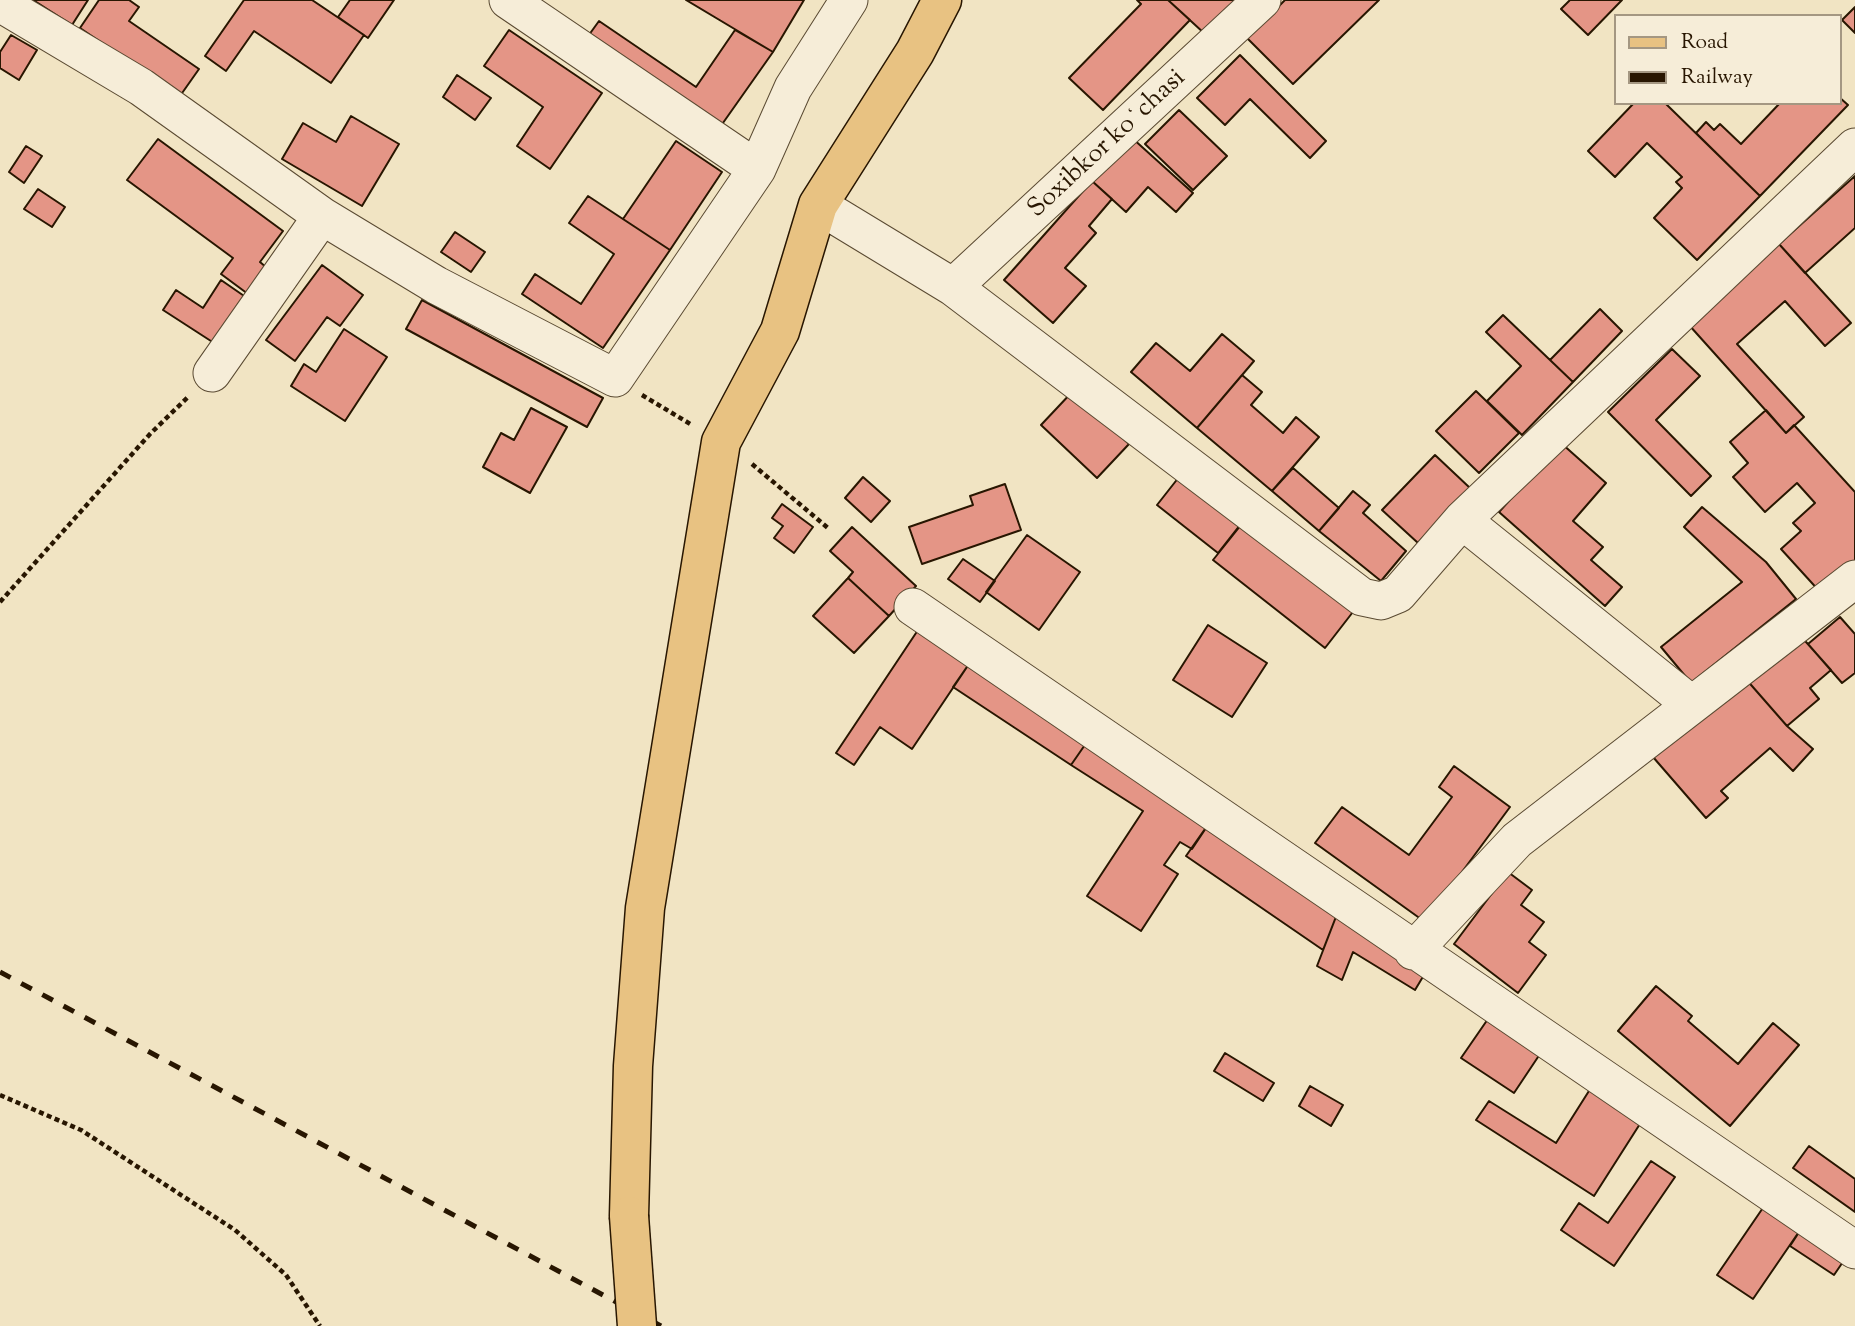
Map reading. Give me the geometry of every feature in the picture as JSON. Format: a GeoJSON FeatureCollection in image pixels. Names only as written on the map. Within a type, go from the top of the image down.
{"type":"FeatureCollection","features":[{"type":"Feature","properties":{"kind":"main road"},"geometry":{"type":"LineString","coordinates":[[637,1326],[629,1216],[633,1066],[645,908],[721,442],[780,331],[818,205],[915,52],[942,0]]}},
{"type":"Feature","properties":{"kind":"street"},"geometry":{"type":"LineString","coordinates":[[508,0],[757,169]]}},
{"type":"Feature","properties":{"kind":"street"},"geometry":{"type":"LineString","coordinates":[[0,2],[141,87],[322,216],[436,285],[615,378],[757,169],[793,88],[849,0]]}},
{"type":"Feature","properties":{"kind":"street","name":"Soxibkor koʻchasi"},"geometry":{"type":"LineString","coordinates":[[953,287],[1262,0]]}},
{"type":"Feature","properties":{"kind":"street"},"geometry":{"type":"LineString","coordinates":[[818,205],[953,287],[1362,597],[1381,601],[1398,594],[1462,520],[1855,147]]}},
{"type":"Feature","properties":{"kind":"street"},"geometry":{"type":"LineString","coordinates":[[212,373],[322,216]]}},
{"type":"Feature","properties":{"kind":"street"},"geometry":{"type":"LineString","coordinates":[[1462,520],[1692,705]]}},
{"type":"Feature","properties":{"kind":"street"},"geometry":{"type":"LineString","coordinates":[[1413,951],[1517,840],[1855,579]]}},
{"type":"Feature","properties":{"kind":"street"},"geometry":{"type":"LineString","coordinates":[[913,607],[1413,951],[1855,1250]]}},
{"type":"Feature","properties":{"kind":"path"},"geometry":{"type":"LineString","coordinates":[[0,602],[150,434],[212,373]]}},
{"type":"Feature","properties":{"kind":"path"},"geometry":{"type":"LineString","coordinates":[[615,378],[746,459],[828,528]]}},
{"type":"Feature","properties":{"kind":"path"},"geometry":{"type":"LineString","coordinates":[[0,1095],[81,1130],[235,1230],[286,1275],[320,1326]]}},
{"type":"Feature","properties":{"kind":"building"},"geometry":{"type":"Polygon","coordinates":[[[33,0],[88,0],[72,25],[33,0]]]}},
{"type":"Feature","properties":{"kind":"building"},"geometry":{"type":"Polygon","coordinates":[[[99,0],[129,0],[139,7],[129,21],[199,69],[180,96],[80,28],[99,0]]]}},
{"type":"Feature","properties":{"kind":"building"},"geometry":{"type":"Polygon","coordinates":[[[244,0],[312,0],[364,35],[331,83],[254,31],[226,71],[205,56],[244,0]]]}},
{"type":"Feature","properties":{"kind":"building"},"geometry":{"type":"Polygon","coordinates":[[[350,0],[394,0],[368,38],[338,17],[350,0]]]}},
{"type":"Feature","properties":{"kind":"building"},"geometry":{"type":"Polygon","coordinates":[[[686,0],[804,0],[773,52],[686,0]]]}},
{"type":"Feature","properties":{"kind":"building"},"geometry":{"type":"Polygon","coordinates":[[[1137,0],[1168,0],[1190,20],[1103,110],[1069,78],[1141,4],[1137,0]]]}},
{"type":"Feature","properties":{"kind":"building"},"geometry":{"type":"Polygon","coordinates":[[[1168,0],[1236,0],[1205,34],[1168,0]]]}},
{"type":"Feature","properties":{"kind":"building"},"geometry":{"type":"Polygon","coordinates":[[[1285,0],[1379,0],[1293,84],[1247,38],[1285,0]]]}},
{"type":"Feature","properties":{"kind":"building"},"geometry":{"type":"Polygon","coordinates":[[[1570,0],[1622,0],[1588,35],[1561,9],[1570,0]]]}},
{"type":"Feature","properties":{"kind":"building"},"geometry":{"type":"Polygon","coordinates":[[[1855,7],[1855,33],[1842,20],[1855,7]]]}},
{"type":"Feature","properties":{"kind":"building"},"geometry":{"type":"Polygon","coordinates":[[[599,21],[696,87],[735,30],[773,52],[718,130],[586,39],[599,21]]]}},
{"type":"Feature","properties":{"kind":"building"},"geometry":{"type":"Polygon","coordinates":[[[509,30],[602,93],[550,169],[517,146],[543,107],[484,66],[509,30]]]}},
{"type":"Feature","properties":{"kind":"building"},"geometry":{"type":"Polygon","coordinates":[[[11,35],[37,50],[19,80],[0,68],[0,52],[11,35]]]}},
{"type":"Feature","properties":{"kind":"building"},"geometry":{"type":"Polygon","coordinates":[[[1240,55],[1326,141],[1310,158],[1250,99],[1225,125],[1197,98],[1240,55]]]}},
{"type":"Feature","properties":{"kind":"building"},"geometry":{"type":"Polygon","coordinates":[[[457,75],[491,98],[475,120],[443,97],[457,75]]]}},
{"type":"Feature","properties":{"kind":"building"},"geometry":{"type":"Polygon","coordinates":[[[1841,99],[1848,105],[1760,196],[1696,133],[1706,122],[1714,130],[1720,124],[1741,144],[1778,105],[1841,105],[1841,99]]]}},
{"type":"Feature","properties":{"kind":"building"},"geometry":{"type":"Polygon","coordinates":[[[1632,105],[1667,105],[1760,196],[1697,260],[1654,218],[1682,188],[1676,182],[1682,177],[1647,143],[1615,177],[1588,151],[1632,105]]]}},
{"type":"Feature","properties":{"kind":"building"},"geometry":{"type":"Polygon","coordinates":[[[1179,110],[1227,156],[1193,190],[1145,144],[1179,110]]]}},
{"type":"Feature","properties":{"kind":"building"},"geometry":{"type":"Polygon","coordinates":[[[351,116],[399,144],[362,206],[282,159],[303,123],[336,142],[351,116]]]}},
{"type":"Feature","properties":{"kind":"building"},"geometry":{"type":"Polygon","coordinates":[[[1131,137],[1193,193],[1176,212],[1148,187],[1126,212],[1092,181],[1131,137]]]}},
{"type":"Feature","properties":{"kind":"building"},"geometry":{"type":"Polygon","coordinates":[[[158,139],[283,231],[260,262],[267,268],[248,294],[221,274],[233,258],[127,180],[158,139]]]}},
{"type":"Feature","properties":{"kind":"building"},"geometry":{"type":"Polygon","coordinates":[[[676,141],[722,172],[670,250],[623,219],[676,141]]]}},
{"type":"Feature","properties":{"kind":"building"},"geometry":{"type":"Polygon","coordinates":[[[26,146],[42,156],[24,183],[9,172],[26,146]]]}},
{"type":"Feature","properties":{"kind":"building"},"geometry":{"type":"Polygon","coordinates":[[[1855,176],[1855,228],[1805,273],[1779,244],[1855,176]]]}},
{"type":"Feature","properties":{"kind":"building"},"geometry":{"type":"Polygon","coordinates":[[[1092,181],[1112,199],[1089,226],[1096,233],[1065,268],[1086,286],[1053,323],[1004,280],[1092,181]]]}},
{"type":"Feature","properties":{"kind":"building"},"geometry":{"type":"Polygon","coordinates":[[[38,189],[65,207],[52,227],[24,209],[38,189]]]}},
{"type":"Feature","properties":{"kind":"building"},"geometry":{"type":"Polygon","coordinates":[[[588,196],[670,250],[603,348],[522,294],[535,274],[581,304],[614,254],[569,223],[588,196]]]}},
{"type":"Feature","properties":{"kind":"building"},"geometry":{"type":"Polygon","coordinates":[[[455,232],[485,252],[471,272],[441,252],[455,232]]]}},
{"type":"Feature","properties":{"kind":"building"},"geometry":{"type":"Polygon","coordinates":[[[1779,244],[1851,323],[1825,346],[1785,301],[1737,344],[1804,417],[1786,433],[1689,325],[1779,244]]]}},
{"type":"Feature","properties":{"kind":"building"},"geometry":{"type":"Polygon","coordinates":[[[322,265],[363,295],[340,326],[327,317],[295,361],[266,340],[322,265]]]}},
{"type":"Feature","properties":{"kind":"building"},"geometry":{"type":"Polygon","coordinates":[[[221,280],[247,298],[214,343],[163,310],[176,290],[203,308],[221,280]]]}},
{"type":"Feature","properties":{"kind":"building"},"geometry":{"type":"Polygon","coordinates":[[[422,300],[603,398],[587,427],[406,329],[422,300]]]}},
{"type":"Feature","properties":{"kind":"building"},"geometry":{"type":"Polygon","coordinates":[[[1600,309],[1622,331],[1573,382],[1550,360],[1600,309]]]}},
{"type":"Feature","properties":{"kind":"building"},"geometry":{"type":"Polygon","coordinates":[[[1503,315],[1573,382],[1522,435],[1487,401],[1521,366],[1486,332],[1503,315]]]}},
{"type":"Feature","properties":{"kind":"building"},"geometry":{"type":"Polygon","coordinates":[[[344,329],[387,357],[345,421],[291,386],[304,364],[316,372],[344,329]]]}},
{"type":"Feature","properties":{"kind":"building"},"geometry":{"type":"Polygon","coordinates":[[[1222,334],[1254,361],[1197,428],[1131,372],[1156,343],[1190,371],[1222,334]]]}},
{"type":"Feature","properties":{"kind":"building"},"geometry":{"type":"Polygon","coordinates":[[[1672,349],[1700,376],[1656,420],[1711,476],[1691,496],[1608,412],[1672,349]]]}},
{"type":"Feature","properties":{"kind":"building"},"geometry":{"type":"Polygon","coordinates":[[[1242,375],[1262,392],[1251,405],[1283,433],[1296,417],[1319,437],[1272,491],[1197,428],[1242,375]]]}},
{"type":"Feature","properties":{"kind":"building"},"geometry":{"type":"Polygon","coordinates":[[[1073,391],[1129,444],[1097,478],[1041,425],[1073,391]]]}},
{"type":"Feature","properties":{"kind":"building"},"geometry":{"type":"Polygon","coordinates":[[[1476,391],[1519,433],[1479,473],[1436,431],[1476,391]]]}},
{"type":"Feature","properties":{"kind":"building"},"geometry":{"type":"Polygon","coordinates":[[[531,408],[567,427],[530,493],[483,467],[501,433],[514,440],[531,408]]]}},
{"type":"Feature","properties":{"kind":"building"},"geometry":{"type":"Polygon","coordinates":[[[1766,410],[1786,433],[1794,425],[1855,492],[1855,562],[1821,593],[1781,549],[1801,531],[1793,523],[1815,503],[1797,483],[1765,512],[1733,477],[1748,463],[1730,442],[1766,410]]]}},
{"type":"Feature","properties":{"kind":"building"},"geometry":{"type":"Polygon","coordinates":[[[1561,443],[1606,483],[1573,521],[1603,547],[1591,560],[1622,587],[1605,606],[1499,512],[1561,443]]]}},
{"type":"Feature","properties":{"kind":"building"},"geometry":{"type":"Polygon","coordinates":[[[1435,455],[1470,488],[1418,543],[1382,510],[1435,455]]]}},
{"type":"Feature","properties":{"kind":"building"},"geometry":{"type":"Polygon","coordinates":[[[1293,468],[1339,508],[1319,531],[1272,491],[1293,468]]]}},
{"type":"Feature","properties":{"kind":"building"},"geometry":{"type":"Polygon","coordinates":[[[863,477],[890,501],[871,522],[845,498],[863,477]]]}},
{"type":"Feature","properties":{"kind":"building"},"geometry":{"type":"Polygon","coordinates":[[[1179,477],[1240,525],[1218,553],[1157,505],[1179,477]]]}},
{"type":"Feature","properties":{"kind":"building"},"geometry":{"type":"Polygon","coordinates":[[[1005,484],[1021,530],[922,564],[909,527],[973,505],[970,496],[1005,484]]]}},
{"type":"Feature","properties":{"kind":"building"},"geometry":{"type":"Polygon","coordinates":[[[1353,491],[1370,505],[1363,513],[1406,551],[1381,581],[1319,531],[1353,491]]]}},
{"type":"Feature","properties":{"kind":"building"},"geometry":{"type":"Polygon","coordinates":[[[782,504],[813,527],[794,553],[774,538],[783,526],[772,518],[782,504]]]}},
{"type":"Feature","properties":{"kind":"building"},"geometry":{"type":"Polygon","coordinates":[[[1702,507],[1766,562],[1796,599],[1691,683],[1661,647],[1742,582],[1684,527],[1702,507]]]}},
{"type":"Feature","properties":{"kind":"building"},"geometry":{"type":"Polygon","coordinates":[[[1245,520],[1356,608],[1325,648],[1213,560],[1245,520]]]}},
{"type":"Feature","properties":{"kind":"building"},"geometry":{"type":"Polygon","coordinates":[[[852,527],[916,586],[889,616],[848,578],[853,572],[830,551],[852,527]]]}},
{"type":"Feature","properties":{"kind":"building"},"geometry":{"type":"Polygon","coordinates":[[[1027,535],[1080,572],[1039,630],[986,592],[1027,535]]]}},
{"type":"Feature","properties":{"kind":"building"},"geometry":{"type":"Polygon","coordinates":[[[963,559],[995,581],[980,602],[948,579],[963,559]]]}},
{"type":"Feature","properties":{"kind":"building"},"geometry":{"type":"Polygon","coordinates":[[[848,578],[889,616],[854,653],[813,616],[848,578]]]}},
{"type":"Feature","properties":{"kind":"building"},"geometry":{"type":"Polygon","coordinates":[[[1840,617],[1855,634],[1855,673],[1842,683],[1808,644],[1840,617]]]}},
{"type":"Feature","properties":{"kind":"building"},"geometry":{"type":"Polygon","coordinates":[[[1208,625],[1267,663],[1232,717],[1173,680],[1208,625]]]}},
{"type":"Feature","properties":{"kind":"building"},"geometry":{"type":"Polygon","coordinates":[[[920,627],[971,661],[912,749],[880,727],[854,765],[836,753],[920,627]]]}},
{"type":"Feature","properties":{"kind":"building"},"geometry":{"type":"Polygon","coordinates":[[[1798,633],[1831,670],[1810,688],[1819,699],[1787,726],[1745,678],[1798,633]]]}},
{"type":"Feature","properties":{"kind":"building"},"geometry":{"type":"Polygon","coordinates":[[[971,661],[1089,739],[1071,765],[953,687],[971,661]]]}},
{"type":"Feature","properties":{"kind":"building"},"geometry":{"type":"Polygon","coordinates":[[[1745,678],[1787,726],[1813,749],[1793,771],[1770,748],[1721,791],[1728,798],[1706,818],[1653,757],[1745,678]]]}},
{"type":"Feature","properties":{"kind":"building"},"geometry":{"type":"Polygon","coordinates":[[[1089,739],[1212,819],[1192,849],[1180,842],[1164,865],[1178,874],[1141,931],[1087,896],[1143,811],[1071,765],[1089,739]]]}},
{"type":"Feature","properties":{"kind":"building"},"geometry":{"type":"Polygon","coordinates":[[[1454,766],[1510,807],[1425,922],[1315,843],[1342,807],[1409,855],[1452,797],[1439,787],[1454,766]]]}},
{"type":"Feature","properties":{"kind":"building"},"geometry":{"type":"Polygon","coordinates":[[[1212,819],[1339,909],[1323,950],[1186,856],[1212,819]]]}},
{"type":"Feature","properties":{"kind":"building"},"geometry":{"type":"Polygon","coordinates":[[[1508,872],[1532,890],[1521,905],[1544,922],[1529,942],[1546,955],[1518,993],[1454,944],[1508,872]]]}},
{"type":"Feature","properties":{"kind":"building"},"geometry":{"type":"Polygon","coordinates":[[[1339,909],[1430,965],[1415,990],[1353,952],[1342,980],[1317,966],[1339,909]]]}},
{"type":"Feature","properties":{"kind":"building"},"geometry":{"type":"Polygon","coordinates":[[[1656,986],[1692,1016],[1688,1021],[1738,1064],[1773,1023],[1799,1045],[1730,1126],[1618,1031],[1656,986]]]}},
{"type":"Feature","properties":{"kind":"building"},"geometry":{"type":"Polygon","coordinates":[[[1490,1016],[1542,1051],[1514,1093],[1461,1058],[1490,1016]]]}},
{"type":"Feature","properties":{"kind":"building"},"geometry":{"type":"Polygon","coordinates":[[[1225,1053],[1274,1083],[1263,1101],[1214,1071],[1225,1053]]]}},
{"type":"Feature","properties":{"kind":"building"},"geometry":{"type":"Polygon","coordinates":[[[1594,1083],[1645,1116],[1594,1196],[1476,1120],[1489,1101],[1556,1143],[1594,1083]]]}},
{"type":"Feature","properties":{"kind":"building"},"geometry":{"type":"Polygon","coordinates":[[[1310,1086],[1343,1105],[1331,1126],[1299,1106],[1310,1086]]]}},
{"type":"Feature","properties":{"kind":"building"},"geometry":{"type":"Polygon","coordinates":[[[1809,1146],[1855,1179],[1855,1212],[1793,1168],[1809,1146]]]}},
{"type":"Feature","properties":{"kind":"building"},"geometry":{"type":"Polygon","coordinates":[[[1651,1161],[1675,1177],[1614,1266],[1561,1230],[1579,1203],[1608,1223],[1651,1161]]]}},
{"type":"Feature","properties":{"kind":"building"},"geometry":{"type":"Polygon","coordinates":[[[1769,1199],[1805,1223],[1753,1299],[1717,1275],[1769,1199]]]}},
{"type":"Feature","properties":{"kind":"building"},"geometry":{"type":"Polygon","coordinates":[[[1805,1223],[1849,1253],[1834,1275],[1790,1246],[1805,1223]]]}},
{"type":"Feature","properties":{"kind":"railway"},"geometry":{"type":"LineString","coordinates":[[0,972],[661,1326]]}}]}
